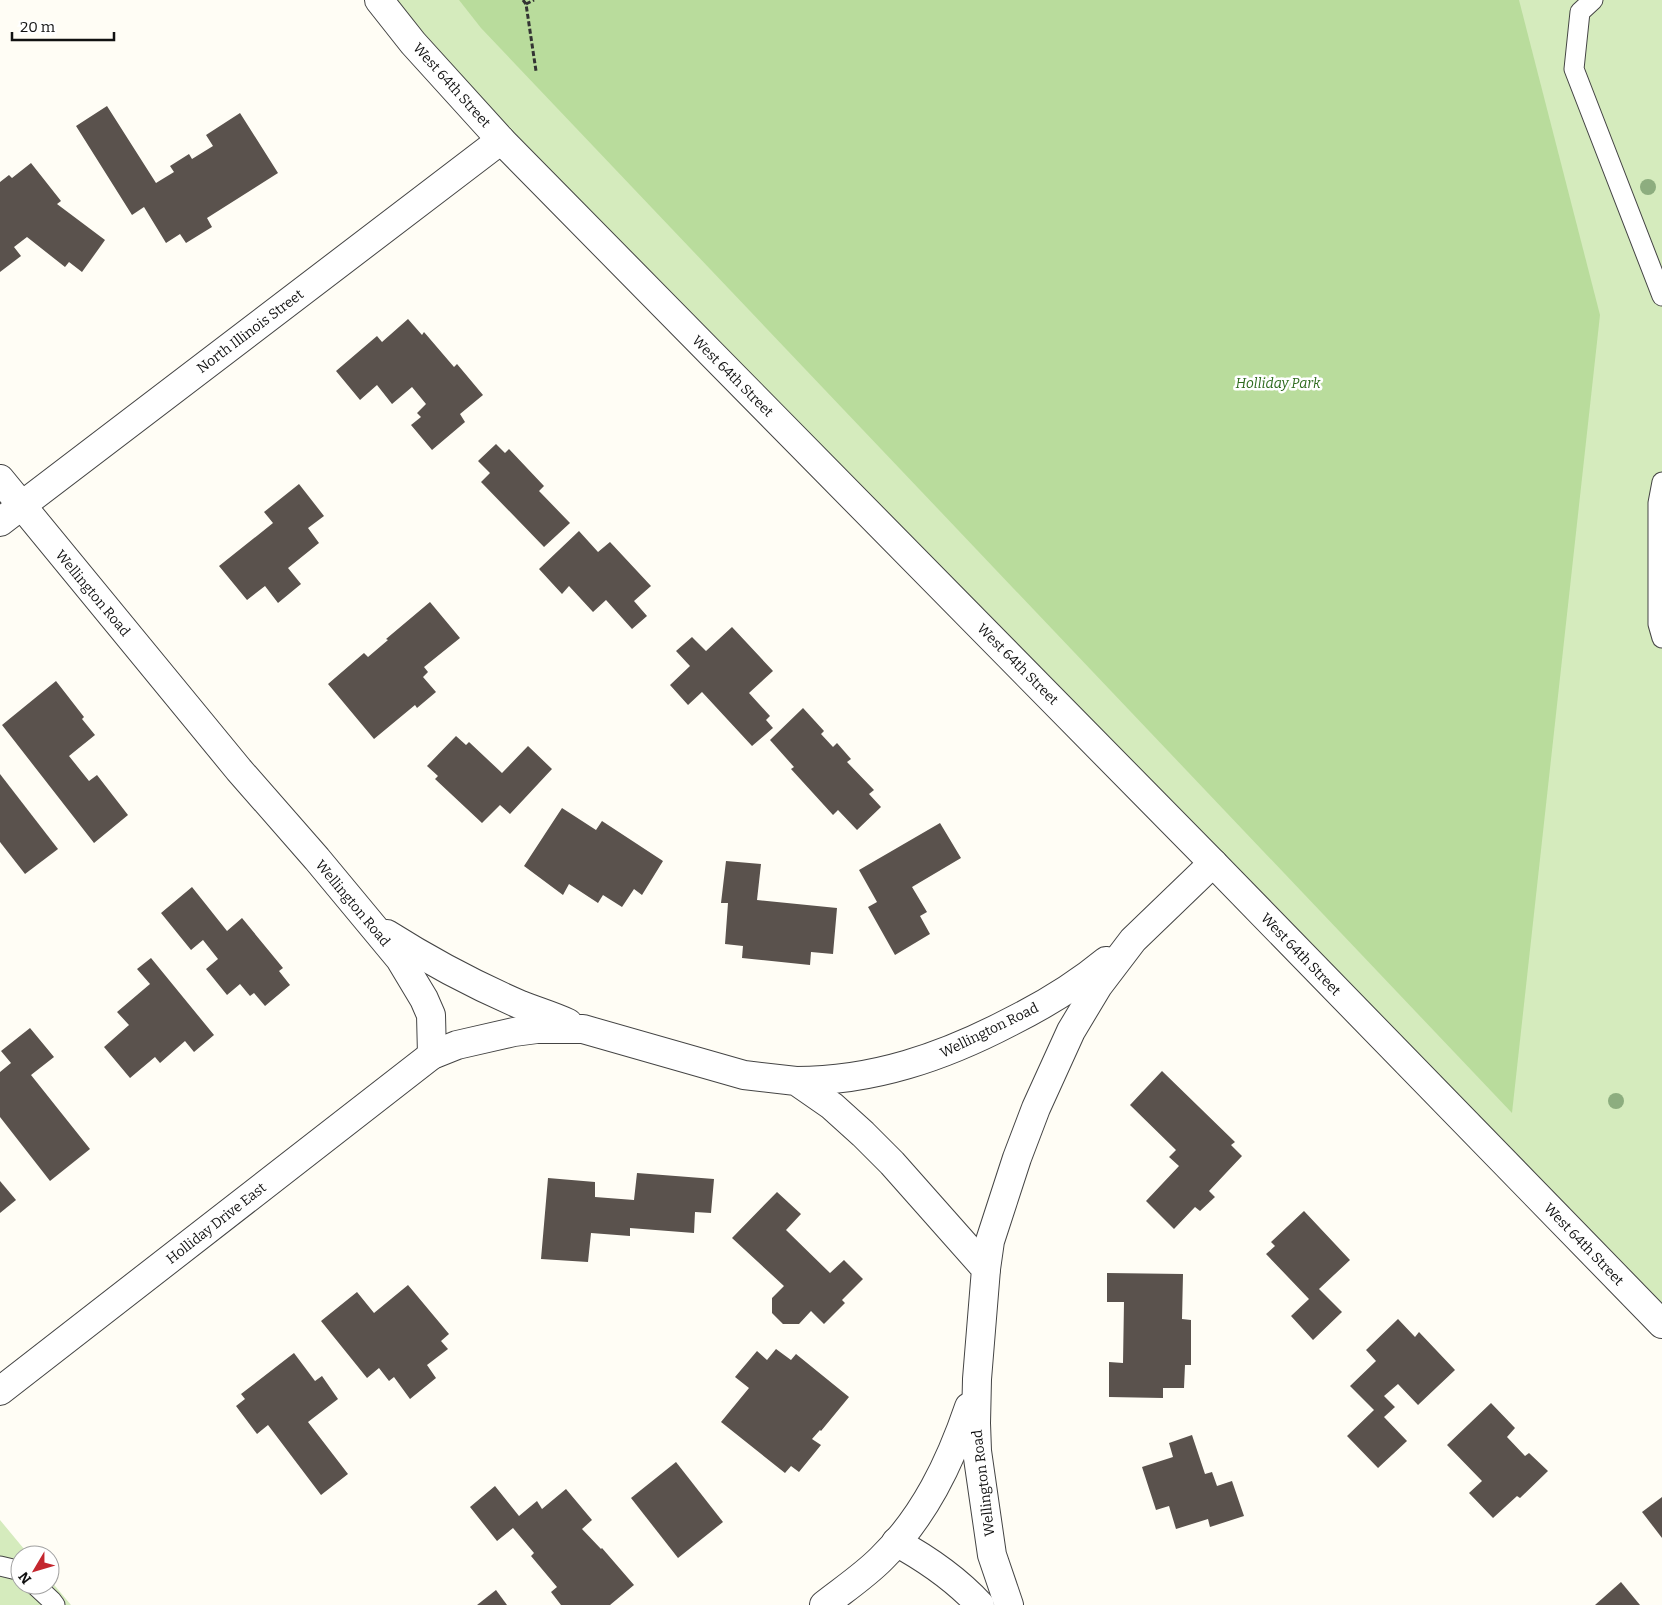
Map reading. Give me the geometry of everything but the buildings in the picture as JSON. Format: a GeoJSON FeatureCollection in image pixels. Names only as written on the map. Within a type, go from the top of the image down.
{"type":"FeatureCollection","features":[{"type":"Feature","properties":{"kind":"street","name":"West 64th Street"},"geometry":{"type":"LineString","coordinates":[[379,0],[413,43],[501,140],[1213,863],[1662,1324]]}},
{"type":"Feature","properties":{"kind":"street","name":"North Illinois Street"},"geometry":{"type":"LineString","coordinates":[[10,514],[501,140]]}},
{"type":"Feature","properties":{"kind":"street","name":"Wellington Road"},"geometry":{"type":"LineString","coordinates":[[0,479],[10,514],[239,770],[400,959],[424,999],[431,1015],[432,1055],[457,1045],[514,1032],[538,1028],[583,1029],[744,1075],[825,1081],[880,1072],[928,1059],[970,1043],[1039,1007],[1085,978],[1133,940],[1213,863]]}},
{"type":"Feature","properties":{"kind":"street"},"geometry":{"type":"LineString","coordinates":[[358,908],[388,934],[440,965],[523,1006],[583,1029]]}},
{"type":"Feature","properties":{"kind":"street","name":"Wellington Road"},"geometry":{"type":"LineString","coordinates":[[1009,1605],[992,1554],[980,1480],[976,1423],[977,1379],[990,1241],[998,1213],[1036,1108],[1071,1031],[1098,986],[1133,940]]}},
{"type":"Feature","properties":{"kind":"street","name":"Holliday Drive East"},"geometry":{"type":"LineString","coordinates":[[0,1391],[432,1055]]}},
{"type":"Feature","properties":{"kind":"street"},"geometry":{"type":"LineString","coordinates":[[796,1080],[832,1106],[863,1134],[892,1163],[986,1269]]}},
{"type":"Feature","properties":{"kind":"street"},"geometry":{"type":"LineString","coordinates":[[824,1605],[882,1558],[932,1493],[954,1450],[977,1379]]}},
{"type":"Feature","properties":{"kind":"street"},"geometry":{"type":"LineString","coordinates":[[896,1542],[930,1562],[972,1596],[980,1605]]}},
{"type":"Feature","properties":{"kind":"lane"},"geometry":{"type":"LineString","coordinates":[[1593,0],[1580,12],[1574,68],[1662,296]]}},
{"type":"Feature","properties":{"kind":"lane"},"geometry":{"type":"LineString","coordinates":[[1662,482],[1658,503],[1658,624],[1662,638]]}},
{"type":"Feature","properties":{"kind":"lane"},"geometry":{"type":"LineString","coordinates":[[46,1595],[55,1605]]}},
{"type":"Feature","properties":{"kind":"path"},"geometry":{"type":"LineString","coordinates":[[523,0],[526,4],[536,71]]}},
{"type":"Feature","properties":{"kind":"path"},"geometry":{"type":"LineString","coordinates":[[526,4],[534,0]]}},
{"type":"Feature","properties":{"kind":"green space","name":"Holliday Park"},"geometry":{"type":"Polygon","coordinates":[[[389,0],[1662,0],[1662,1322],[501,140],[389,0]]]}},
{"type":"Feature","properties":{"kind":"green space","name":"Holliday Park"},"geometry":{"type":"Polygon","coordinates":[[[459,0],[1519,0],[1600,315],[1512,1113],[481,28],[459,0]]]}},
{"type":"Feature","properties":{"kind":"green space"},"geometry":{"type":"Polygon","coordinates":[[[0,1520],[21,1545],[10,1545],[10,1595],[60,1595],[60,1592],[71,1605],[0,1605],[0,1520]]]}}]}
